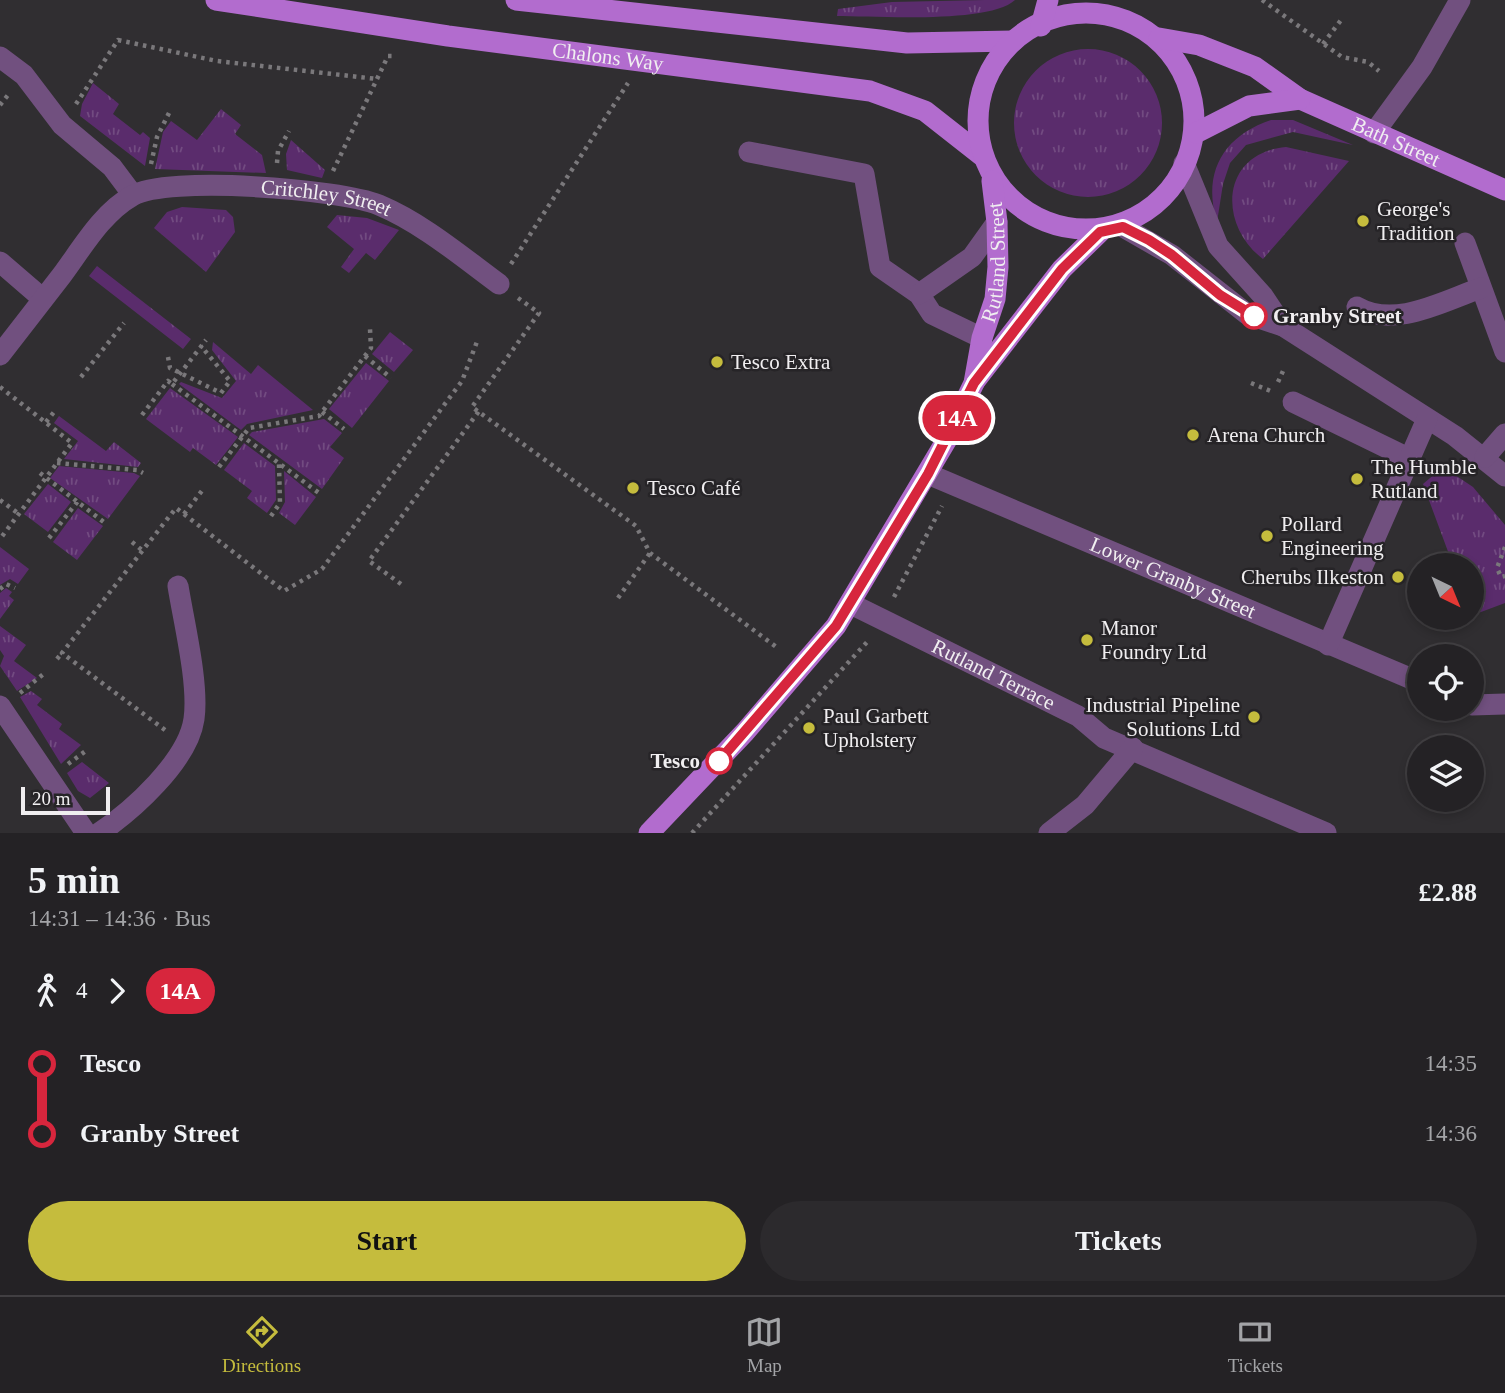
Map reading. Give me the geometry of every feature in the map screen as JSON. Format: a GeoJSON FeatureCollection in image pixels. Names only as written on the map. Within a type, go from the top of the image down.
{"type":"FeatureCollection","features":[{"type":"Feature","properties":{"kind":"main road","name":"Chalons Way"},"geometry":{"type":"LineString","coordinates":[[216,0],[448,36],[870,91],[925,111],[981,155]]}},
{"type":"Feature","properties":{"kind":"main road"},"geometry":{"type":"LineString","coordinates":[[516,0],[907,43],[1013,41]]}},
{"type":"Feature","properties":{"kind":"main road"},"geometry":{"type":"LineString","coordinates":[[1041,26],[1048,0]]}},
{"type":"Feature","properties":{"kind":"main road"},"geometry":{"type":"LineString","coordinates":[[1132,0],[1188,85],[1195,109],[1196,133],[1184,163],[1162,197],[1123,227],[1100,232],[1049,223],[992,181],[981,155],[979,117],[987,75],[1013,41],[1068,15],[1091,12],[1130,18],[1153,33]]}},
{"type":"Feature","properties":{"kind":"main road","name":"Bath Street"},"geometry":{"type":"LineString","coordinates":[[1153,33],[1199,45],[1255,67],[1300,99],[1498,187]]}},
{"type":"Feature","properties":{"kind":"main road"},"geometry":{"type":"LineString","coordinates":[[1196,133],[1249,106],[1300,99]]}},
{"type":"Feature","properties":{"kind":"main road","name":"Rutland Street"},"geometry":{"type":"LineString","coordinates":[[974,383],[982,338],[995,299],[998,267],[997,222],[992,181]]}},
{"type":"Feature","properties":{"kind":"main road","name":"Rutland Street"},"geometry":{"type":"LineString","coordinates":[[649,833],[784,689],[851,604],[928,474],[974,383],[1062,269],[1100,232]]}},
{"type":"Feature","properties":{"kind":"street"},"geometry":{"type":"LineString","coordinates":[[1374,133],[1422,67],[1460,0]]}},
{"type":"Feature","properties":{"kind":"street"},"geometry":{"type":"LineString","coordinates":[[0,57],[24,75],[62,125],[142,192],[93,234],[0,355]]}},
{"type":"Feature","properties":{"kind":"street"},"geometry":{"type":"LineString","coordinates":[[749,152],[864,174],[880,267],[919,294],[932,314],[982,338]]}},
{"type":"Feature","properties":{"kind":"street"},"geometry":{"type":"LineString","coordinates":[[1184,163],[1218,246],[1263,296],[1283,326]]}},
{"type":"Feature","properties":{"kind":"street","name":"Critchley Street"},"geometry":{"type":"LineString","coordinates":[[142,192],[193,184],[322,194],[375,203],[395,212],[499,284]]}},
{"type":"Feature","properties":{"kind":"street"},"geometry":{"type":"LineString","coordinates":[[919,294],[972,257],[997,222]]}},
{"type":"Feature","properties":{"kind":"street"},"geometry":{"type":"LineString","coordinates":[[1123,227],[1172,255],[1247,314],[1283,326],[1485,457],[1505,476]]}},
{"type":"Feature","properties":{"kind":"street"},"geometry":{"type":"LineString","coordinates":[[1465,243],[1505,352]]}},
{"type":"Feature","properties":{"kind":"street"},"geometry":{"type":"LineString","coordinates":[[0,262],[43,299]]}},
{"type":"Feature","properties":{"kind":"street"},"geometry":{"type":"LineString","coordinates":[[1357,307],[1373,314],[1394,316],[1481,288]]}},
{"type":"Feature","properties":{"kind":"street"},"geometry":{"type":"LineString","coordinates":[[1293,402],[1408,458]]}},
{"type":"Feature","properties":{"kind":"street"},"geometry":{"type":"LineString","coordinates":[[1328,645],[1427,419]]}},
{"type":"Feature","properties":{"kind":"street"},"geometry":{"type":"LineString","coordinates":[[1485,457],[1505,434]]}},
{"type":"Feature","properties":{"kind":"street","name":"Lower Granby Street"},"geometry":{"type":"LineString","coordinates":[[928,474],[1407,677]]}},
{"type":"Feature","properties":{"kind":"street"},"geometry":{"type":"LineString","coordinates":[[99,833],[141,800],[186,746],[194,721],[194,700],[178,586]]}},
{"type":"Feature","properties":{"kind":"street","name":"Rutland Terrace"},"geometry":{"type":"LineString","coordinates":[[851,604],[1078,716],[1104,738],[1133,748],[1326,833]]}},
{"type":"Feature","properties":{"kind":"street"},"geometry":{"type":"LineString","coordinates":[[1484,705],[1505,704]]}},
{"type":"Feature","properties":{"kind":"street"},"geometry":{"type":"LineString","coordinates":[[3,715],[86,833]]}},
{"type":"Feature","properties":{"kind":"street"},"geometry":{"type":"LineString","coordinates":[[1049,833],[1085,805],[1133,748]]}},
{"type":"Feature","properties":{"kind":"path"},"geometry":{"type":"LineString","coordinates":[[1262,0],[1342,57],[1368,62],[1379,71]]}},
{"type":"Feature","properties":{"kind":"path"},"geometry":{"type":"LineString","coordinates":[[1322,44],[1341,20]]}},
{"type":"Feature","properties":{"kind":"path"},"geometry":{"type":"LineString","coordinates":[[62,125],[118,40],[217,61],[377,79],[322,194]]}},
{"type":"Feature","properties":{"kind":"path"},"geometry":{"type":"LineString","coordinates":[[628,83],[499,284],[538,313],[472,407],[636,526],[650,553],[779,649]]}},
{"type":"Feature","properties":{"kind":"path"},"geometry":{"type":"LineString","coordinates":[[142,192],[156,136],[171,109]]}},
{"type":"Feature","properties":{"kind":"path"},"geometry":{"type":"LineString","coordinates":[[274,189],[278,152],[289,131]]}},
{"type":"Feature","properties":{"kind":"path"},"geometry":{"type":"LineString","coordinates":[[81,377],[124,323]]}},
{"type":"Feature","properties":{"kind":"path"},"geometry":{"type":"LineString","coordinates":[[219,467],[249,429],[318,416],[372,348],[369,329]]}},
{"type":"Feature","properties":{"kind":"path"},"geometry":{"type":"LineString","coordinates":[[57,659],[176,508],[284,591],[321,569],[462,381],[478,339]]}},
{"type":"Feature","properties":{"kind":"path"},"geometry":{"type":"LineString","coordinates":[[172,384],[206,340]]}},
{"type":"Feature","properties":{"kind":"path"},"geometry":{"type":"LineString","coordinates":[[168,357],[170,368],[221,393],[230,382],[201,346]]}},
{"type":"Feature","properties":{"kind":"path"},"geometry":{"type":"LineString","coordinates":[[365,356],[391,378]]}},
{"type":"Feature","properties":{"kind":"path"},"geometry":{"type":"LineString","coordinates":[[142,415],[168,381],[319,493]]}},
{"type":"Feature","properties":{"kind":"path"},"geometry":{"type":"LineString","coordinates":[[1251,383],[1273,392]]}},
{"type":"Feature","properties":{"kind":"path"},"geometry":{"type":"LineString","coordinates":[[0,387],[72,443],[0,539]]}},
{"type":"Feature","properties":{"kind":"path"},"geometry":{"type":"LineString","coordinates":[[401,584],[369,561],[478,411]]}},
{"type":"Feature","properties":{"kind":"path"},"geometry":{"type":"LineString","coordinates":[[46,422],[54,412]]}},
{"type":"Feature","properties":{"kind":"path"},"geometry":{"type":"LineString","coordinates":[[322,412],[344,429]]}},
{"type":"Feature","properties":{"kind":"path"},"geometry":{"type":"LineString","coordinates":[[57,463],[137,470],[143,473]]}},
{"type":"Feature","properties":{"kind":"path"},"geometry":{"type":"LineString","coordinates":[[271,516],[280,503],[279,463]]}},
{"type":"Feature","properties":{"kind":"path"},"geometry":{"type":"LineString","coordinates":[[40,473],[106,523]]}},
{"type":"Feature","properties":{"kind":"path"},"geometry":{"type":"LineString","coordinates":[[184,514],[204,488]]}},
{"type":"Feature","properties":{"kind":"path"},"geometry":{"type":"LineString","coordinates":[[0,500],[19,514]]}},
{"type":"Feature","properties":{"kind":"path"},"geometry":{"type":"LineString","coordinates":[[49,538],[78,501]]}},
{"type":"Feature","properties":{"kind":"path"},"geometry":{"type":"LineString","coordinates":[[132,542],[143,551]]}},
{"type":"Feature","properties":{"kind":"path"},"geometry":{"type":"LineString","coordinates":[[1505,547],[1497,568],[1502,577],[1505,576]]}},
{"type":"Feature","properties":{"kind":"path"},"geometry":{"type":"LineString","coordinates":[[618,598],[650,553]]}},
{"type":"Feature","properties":{"kind":"path"},"geometry":{"type":"LineString","coordinates":[[0,589],[9,584],[15,588]]}},
{"type":"Feature","properties":{"kind":"path"},"geometry":{"type":"LineString","coordinates":[[62,653],[186,746]]}},
{"type":"Feature","properties":{"kind":"path"},"geometry":{"type":"LineString","coordinates":[[3,715],[46,672]]}},
{"type":"Feature","properties":{"kind":"green space"},"geometry":{"type":"Polygon","coordinates":[[[1015,0],[1001,8],[957,16],[837,16],[838,9],[892,2],[1015,0]]]}},
{"type":"Feature","properties":{"kind":"green space"},"geometry":{"type":"Polygon","coordinates":[[[1088,49],[1116,55],[1140,71],[1156,95],[1162,123],[1156,151],[1140,175],[1116,191],[1088,197],[1060,191],[1036,175],[1020,151],[1014,123],[1020,95],[1036,71],[1060,55],[1088,49]]]}},
{"type":"Feature","properties":{"kind":"green space"},"geometry":{"type":"Polygon","coordinates":[[[93,83],[119,104],[113,114],[140,135],[143,132],[150,138],[145,166],[80,116],[82,104],[93,83]]]}},
{"type":"Feature","properties":{"kind":"green space"},"geometry":{"type":"Polygon","coordinates":[[[221,109],[241,125],[235,134],[262,155],[266,173],[155,169],[163,132],[171,121],[197,140],[221,109]]]}},
{"type":"Feature","properties":{"kind":"green space"},"geometry":{"type":"Polygon","coordinates":[[[1271,120],[1293,120],[1353,145],[1293,132],[1246,145],[1230,163],[1223,184],[1217,222],[1212,188],[1220,159],[1240,136],[1271,120]]]}},
{"type":"Feature","properties":{"kind":"green space"},"geometry":{"type":"Polygon","coordinates":[[[291,140],[325,170],[322,178],[287,170],[286,154],[291,140]]]}},
{"type":"Feature","properties":{"kind":"green space"},"geometry":{"type":"Polygon","coordinates":[[[1286,147],[1349,161],[1263,259],[1248,244],[1238,228],[1233,210],[1233,192],[1238,176],[1249,162],[1264,152],[1286,147]]]}},
{"type":"Feature","properties":{"kind":"green space"},"geometry":{"type":"Polygon","coordinates":[[[182,207],[226,210],[233,217],[235,232],[206,272],[154,228],[167,212],[182,207]]]}},
{"type":"Feature","properties":{"kind":"green space"},"geometry":{"type":"Polygon","coordinates":[[[337,215],[367,218],[399,230],[375,260],[366,253],[349,273],[341,267],[354,249],[327,227],[337,215]]]}},
{"type":"Feature","properties":{"kind":"green space"},"geometry":{"type":"Polygon","coordinates":[[[97,266],[191,339],[183,349],[89,276],[97,266]]]}},
{"type":"Feature","properties":{"kind":"green space"},"geometry":{"type":"Polygon","coordinates":[[[390,332],[413,350],[394,372],[372,354],[390,332]]]}},
{"type":"Feature","properties":{"kind":"green space"},"geometry":{"type":"Polygon","coordinates":[[[213,342],[251,374],[258,365],[313,410],[247,424],[241,430],[179,384],[181,382],[222,398],[236,381],[212,350],[213,342]]]}},
{"type":"Feature","properties":{"kind":"green space"},"geometry":{"type":"Polygon","coordinates":[[[366,363],[389,381],[352,428],[329,409],[366,363]]]}},
{"type":"Feature","properties":{"kind":"green space"},"geometry":{"type":"Polygon","coordinates":[[[170,388],[238,437],[216,465],[193,448],[190,452],[146,419],[170,388]]]}},
{"type":"Feature","properties":{"kind":"green space"},"geometry":{"type":"Polygon","coordinates":[[[59,416],[106,451],[114,442],[141,463],[138,467],[64,459],[78,441],[54,423],[59,416]]]}},
{"type":"Feature","properties":{"kind":"green space"},"geometry":{"type":"Polygon","coordinates":[[[324,419],[342,433],[330,447],[344,458],[322,489],[249,435],[252,432],[324,419]]]}},
{"type":"Feature","properties":{"kind":"green space"},"geometry":{"type":"Polygon","coordinates":[[[244,443],[275,466],[276,500],[267,513],[247,498],[252,491],[224,470],[244,443]]]}},
{"type":"Feature","properties":{"kind":"green space"},"geometry":{"type":"Polygon","coordinates":[[[59,466],[134,473],[140,476],[108,519],[50,478],[59,466]]]}},
{"type":"Feature","properties":{"kind":"green space"},"geometry":{"type":"Polygon","coordinates":[[[284,471],[316,497],[295,525],[279,513],[285,502],[284,471]]]}},
{"type":"Feature","properties":{"kind":"green space"},"geometry":{"type":"Polygon","coordinates":[[[1449,471],[1473,487],[1505,525],[1505,603],[1484,611],[1484,553],[1449,553],[1423,484],[1436,473],[1449,471]]]}},
{"type":"Feature","properties":{"kind":"green space"},"geometry":{"type":"Polygon","coordinates":[[[48,484],[71,502],[48,532],[24,514],[48,484]]]}},
{"type":"Feature","properties":{"kind":"green space"},"geometry":{"type":"Polygon","coordinates":[[[78,508],[103,526],[77,560],[53,542],[78,508]]]}},
{"type":"Feature","properties":{"kind":"green space"},"geometry":{"type":"Polygon","coordinates":[[[0,547],[29,569],[18,584],[10,579],[0,585],[0,547]]]}},
{"type":"Feature","properties":{"kind":"green space"},"geometry":{"type":"Polygon","coordinates":[[[6,588],[12,592],[9,596],[14,600],[0,619],[0,593],[6,588]]]}},
{"type":"Feature","properties":{"kind":"green space"},"geometry":{"type":"Polygon","coordinates":[[[0,626],[26,645],[14,661],[37,678],[17,691],[0,666],[4,656],[0,650],[0,626]]]}},
{"type":"Feature","properties":{"kind":"green space"},"geometry":{"type":"Polygon","coordinates":[[[31,691],[42,699],[37,705],[62,724],[59,729],[81,745],[61,764],[20,697],[31,691]]]}},
{"type":"Feature","properties":{"kind":"green space"},"geometry":{"type":"Polygon","coordinates":[[[82,762],[109,783],[90,798],[78,791],[67,773],[82,762]]]}},
{"type":"Feature","properties":{"kind":"bus line","name":"14A"},"geometry":{"type":"LineString","coordinates":[[719,761],[836,626],[928,474],[974,383],[1024,322],[1062,269],[1100,232],[1123,227],[1149,240],[1172,255],[1220,295],[1254,316]]}},
{"type":"Feature","properties":{"kind":"place","name":"George's Tradition"},"geometry":{"type":"Point","coordinates":[1363,221]}},
{"type":"Feature","properties":{"kind":"place","name":"Granby Street"},"geometry":{"type":"Point","coordinates":[1254,316]}},
{"type":"Feature","properties":{"kind":"place","name":"Tesco Extra"},"geometry":{"type":"Point","coordinates":[717,362]}},
{"type":"Feature","properties":{"kind":"place","name":"Arena Church"},"geometry":{"type":"Point","coordinates":[1193,435]}},
{"type":"Feature","properties":{"kind":"place","name":"The Humble Rutland"},"geometry":{"type":"Point","coordinates":[1357,479]}},
{"type":"Feature","properties":{"kind":"place","name":"Tesco Café"},"geometry":{"type":"Point","coordinates":[633,488]}},
{"type":"Feature","properties":{"kind":"place","name":"Pollard Engineering"},"geometry":{"type":"Point","coordinates":[1267,536]}},
{"type":"Feature","properties":{"kind":"place","name":"Cherubs Ilkeston"},"geometry":{"type":"Point","coordinates":[1398,577]}},
{"type":"Feature","properties":{"kind":"place","name":"Manor Foundry Ltd"},"geometry":{"type":"Point","coordinates":[1087,640]}},
{"type":"Feature","properties":{"kind":"place","name":"Industrial Pipeline Solutions Ltd"},"geometry":{"type":"Point","coordinates":[1254,717]}},
{"type":"Feature","properties":{"kind":"place","name":"Paul Garbett Upholstery"},"geometry":{"type":"Point","coordinates":[809,728]}},
{"type":"Feature","properties":{"kind":"place","name":"Tesco"},"geometry":{"type":"Point","coordinates":[719,761]}}]}
